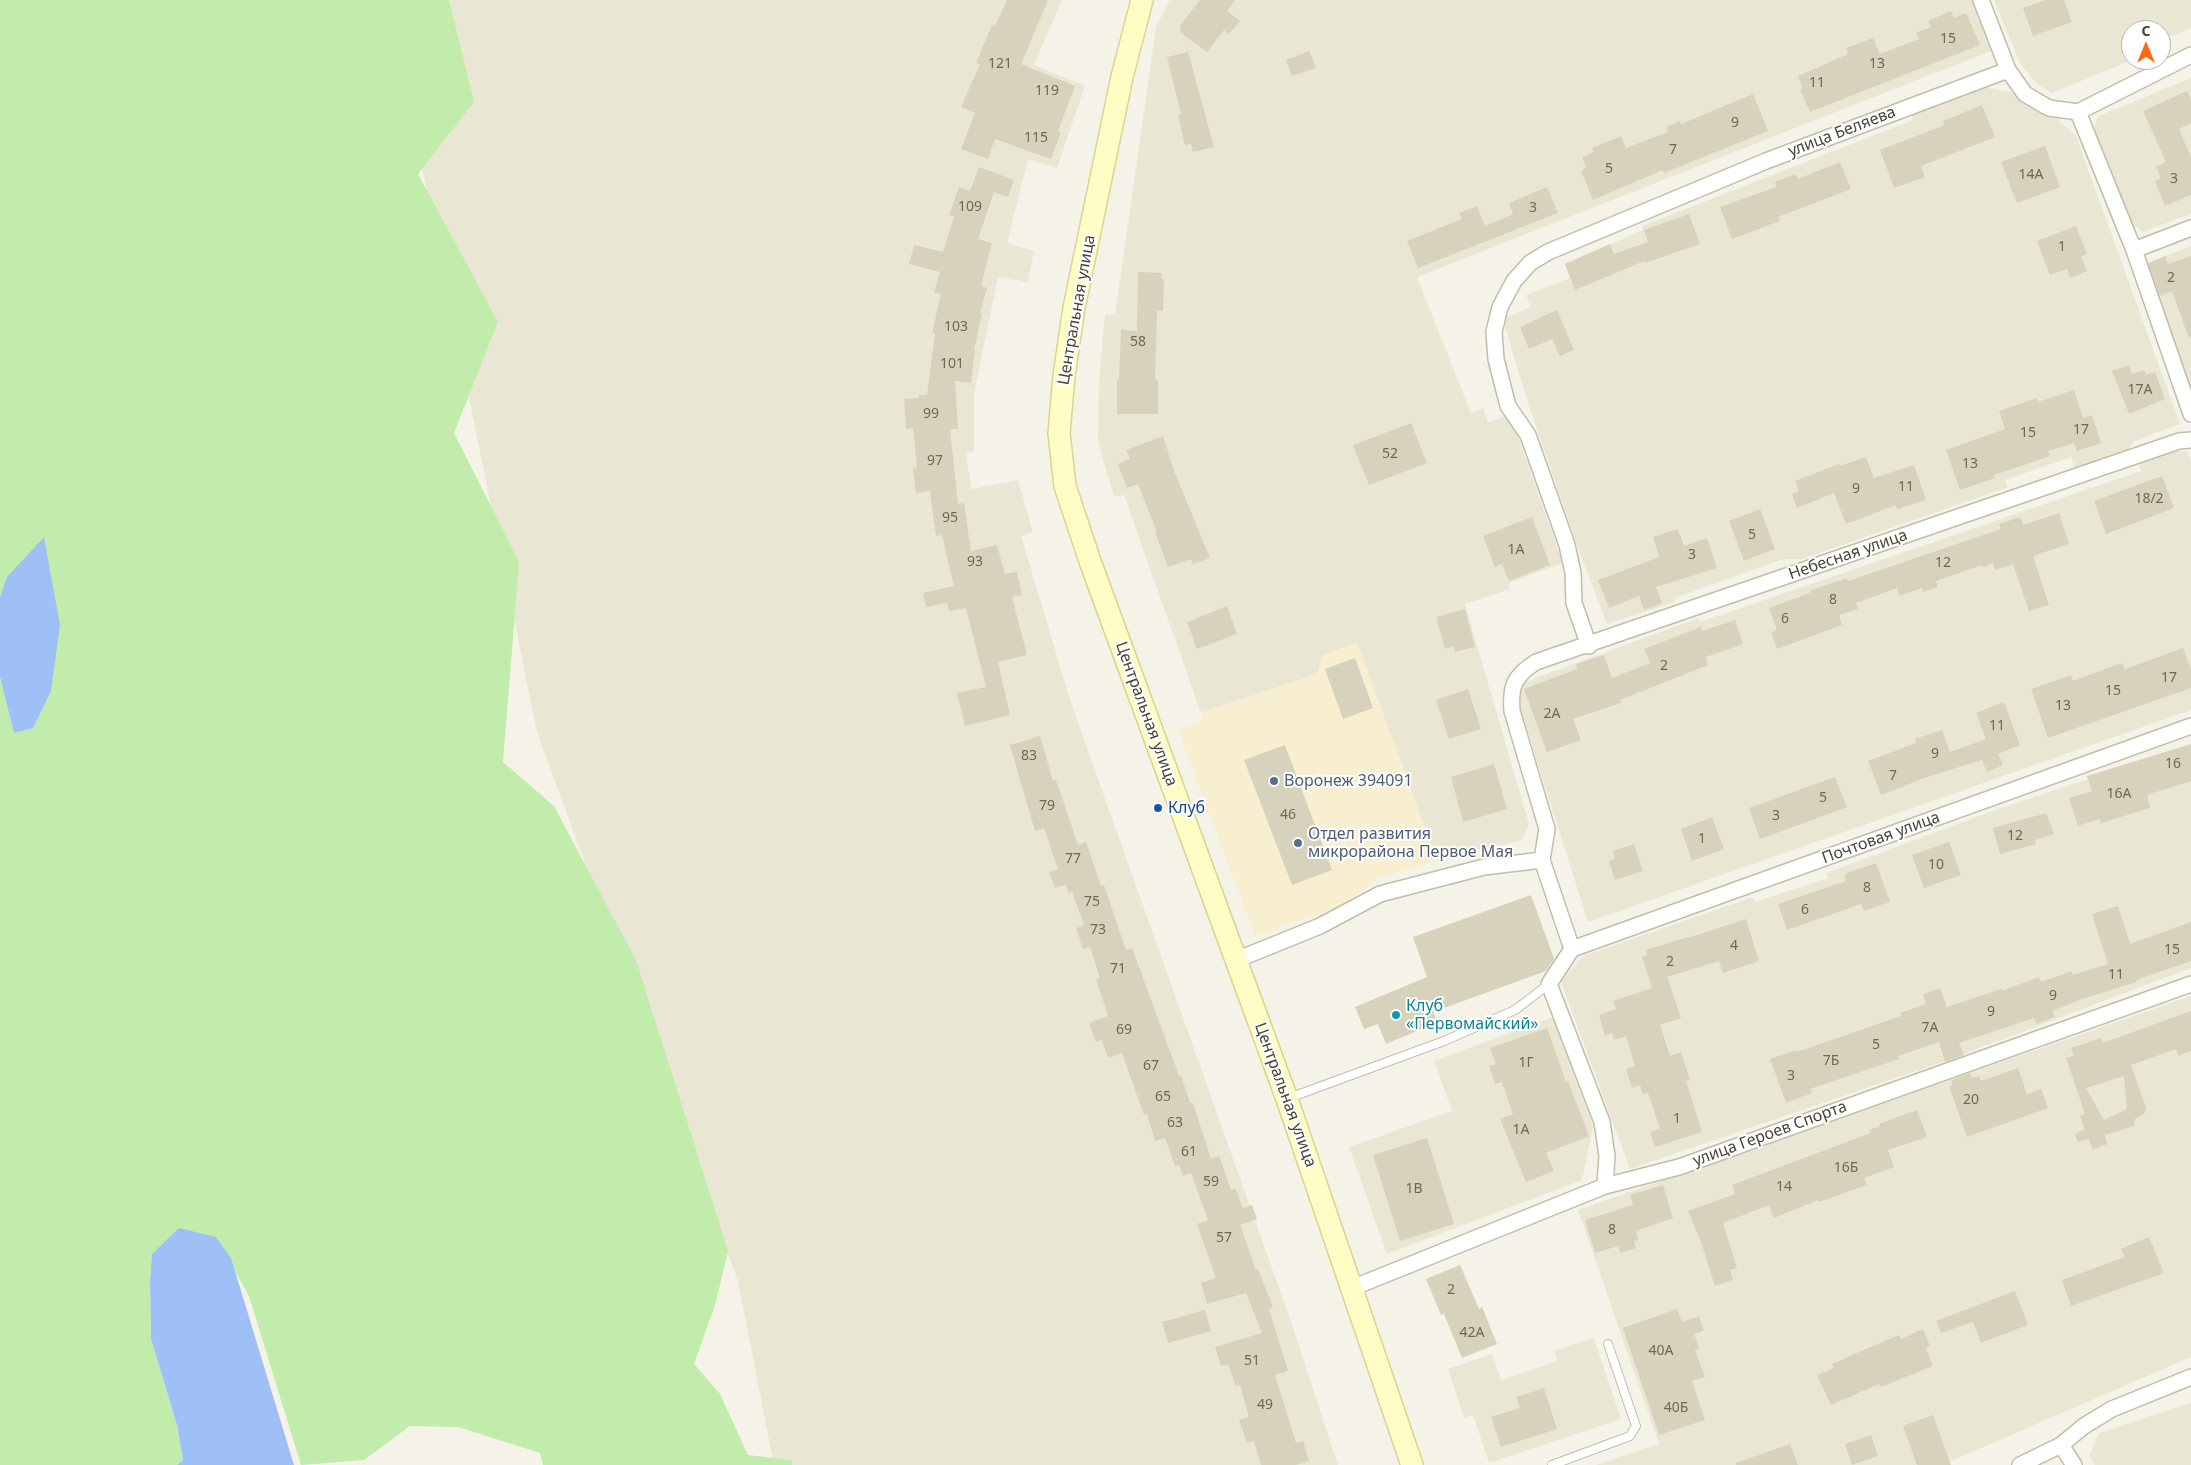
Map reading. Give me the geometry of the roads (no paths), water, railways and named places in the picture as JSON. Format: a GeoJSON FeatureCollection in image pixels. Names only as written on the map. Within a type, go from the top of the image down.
{"type":"FeatureCollection","features":[{"type":"Feature","properties":{"kind":"street","name":"Центральная улица"},"geometry":{"type":"LineString","coordinates":[[1142,0],[1122,77],[1074,308],[1064,376],[1059,433],[1065,486],[1091,564],[1287,1099],[1412,1465]]}},
{"type":"Feature","properties":{"kind":"street"},"geometry":{"type":"LineString","coordinates":[[1981,0],[2008,70],[2025,94],[2048,108],[2078,112],[2191,54]]}},
{"type":"Feature","properties":{"kind":"street","name":"улица Беляева"},"geometry":{"type":"LineString","coordinates":[[1589,646],[1574,603],[1572,573],[1567,545],[1528,435],[1508,406],[1496,359],[1494,332],[1500,308],[1514,282],[1530,263],[1548,252],[1766,161],[2008,70]]}},
{"type":"Feature","properties":{"kind":"street"},"geometry":{"type":"LineString","coordinates":[[2078,112],[2134,250],[2191,414]]}},
{"type":"Feature","properties":{"kind":"street"},"geometry":{"type":"LineString","coordinates":[[2134,250],[2191,228]]}},
{"type":"Feature","properties":{"kind":"street","name":"Небесная улица"},"geometry":{"type":"LineString","coordinates":[[1542,860],[1547,829],[1512,711],[1510,696],[1514,683],[1522,671],[1536,662],[1589,646],[2179,441],[2191,440]]}},
{"type":"Feature","properties":{"kind":"street","name":"Почтовая улица"},"geometry":{"type":"LineString","coordinates":[[1572,949],[2191,726]]}},
{"type":"Feature","properties":{"kind":"street"},"geometry":{"type":"LineString","coordinates":[[1236,960],[1320,926],[1380,894],[1484,867],[1542,860],[1572,949],[1549,984],[1602,1122],[1607,1156],[1606,1186]]}},
{"type":"Feature","properties":{"kind":"street","name":"улица Героев Спорта"},"geometry":{"type":"LineString","coordinates":[[1352,1288],[1606,1186],[1678,1167],[2191,984]]}},
{"type":"Feature","properties":{"kind":"street"},"geometry":{"type":"LineString","coordinates":[[2020,1465],[2061,1445],[2084,1426],[2112,1409],[2191,1377]]}},
{"type":"Feature","properties":{"kind":"street"},"geometry":{"type":"LineString","coordinates":[[2061,1445],[2074,1465]]}},
{"type":"Feature","properties":{"kind":"lane"},"geometry":{"type":"LineString","coordinates":[[1287,1099],[1452,1037],[1515,1010],[1549,984]]}},
{"type":"Feature","properties":{"kind":"lane"},"geometry":{"type":"LineString","coordinates":[[1552,1465],[1630,1436],[1636,1426],[1608,1344]]}},
{"type":"Feature","properties":{"kind":"water"},"geometry":{"type":"Polygon","coordinates":[[[44,537],[60,625],[51,691],[33,728],[14,733],[0,677],[0,597],[7,577],[44,537]]]}},
{"type":"Feature","properties":{"kind":"water"},"geometry":{"type":"Polygon","coordinates":[[[179,1228],[216,1237],[231,1258],[294,1465],[177,1465],[183,1460],[177,1425],[151,1339],[150,1280],[152,1254],[179,1228]]]}},
{"type":"Feature","properties":{"kind":"place","name":"Воронеж 394091"},"geometry":{"type":"Point","coordinates":[1274,781]}},
{"type":"Feature","properties":{"kind":"place","name":"Клуб"},"geometry":{"type":"Point","coordinates":[1158,808]}},
{"type":"Feature","properties":{"kind":"place","name":"Отдел развития микрорайона Первое Мая"},"geometry":{"type":"Point","coordinates":[1298,843]}},
{"type":"Feature","properties":{"kind":"place","name":"Клуб «Первомайский»"},"geometry":{"type":"Point","coordinates":[1396,1015]}}]}
